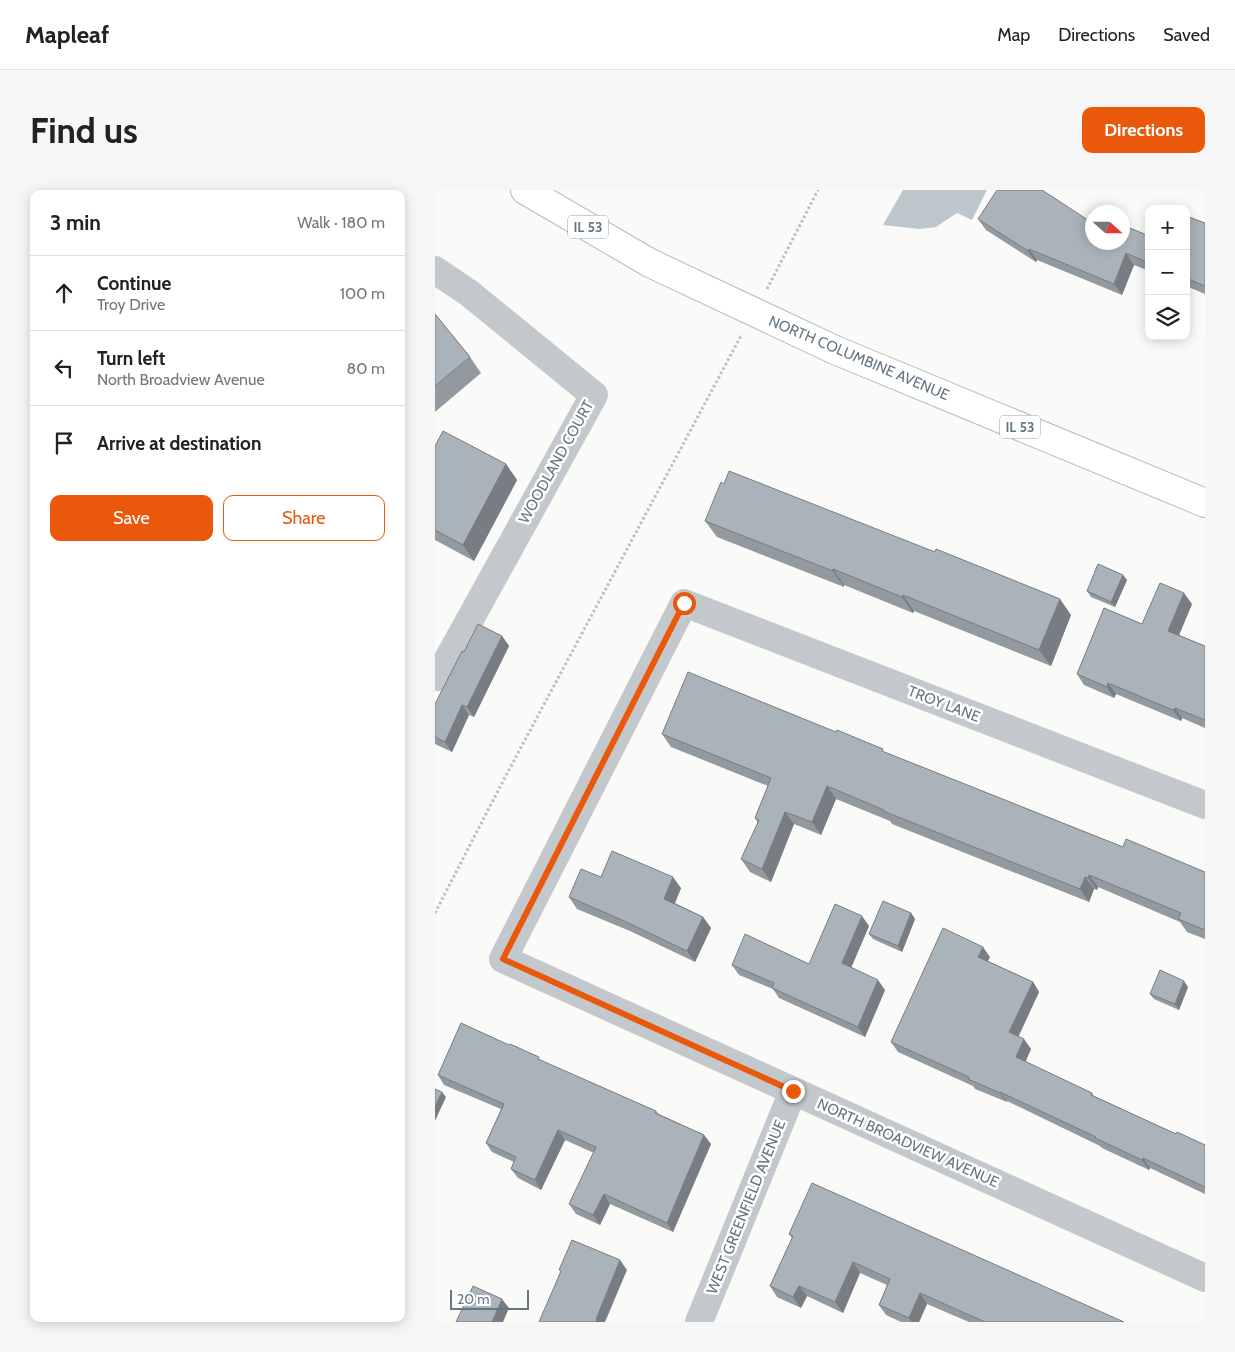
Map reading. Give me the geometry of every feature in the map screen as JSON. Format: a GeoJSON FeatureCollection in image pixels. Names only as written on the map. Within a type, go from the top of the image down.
{"type":"FeatureCollection","features":[{"type":"Feature","properties":{"kind":"main road","name":"NORTH COLUMBINE AVENUE"},"geometry":{"type":"LineString","coordinates":[[525,190],[650,263],[835,350],[1205,503]]}},
{"type":"Feature","properties":{"kind":"street","name":"WOODLAND COURT"},"geometry":{"type":"LineString","coordinates":[[435,270],[469,294],[594,394],[438,677],[435,675]]}},
{"type":"Feature","properties":{"kind":"street","name":"TROY LANE"},"geometry":{"type":"LineString","coordinates":[[503,959],[684,603],[1205,805]]}},
{"type":"Feature","properties":{"kind":"street","name":"NORTH BROADVIEW AVENUE"},"geometry":{"type":"LineString","coordinates":[[503,959],[1205,1278]]}},
{"type":"Feature","properties":{"kind":"street","name":"WEST GREENFIELD AVENUE"},"geometry":{"type":"LineString","coordinates":[[699,1322],[793,1091]]}},
{"type":"Feature","properties":{"kind":"path"},"geometry":{"type":"LineString","coordinates":[[765,291],[818,190]]}},
{"type":"Feature","properties":{"kind":"path"},"geometry":{"type":"LineString","coordinates":[[435,913],[502,783],[747,326]]}},
{"type":"Feature","properties":{"kind":"shaded area"},"geometry":{"type":"Polygon","coordinates":[[[903,190],[987,190],[972,220],[957,213],[936,227],[920,229],[883,225],[903,190]]]}},
{"type":"Feature","properties":{"kind":"building"},"geometry":{"type":"Polygon","coordinates":[[[997,190],[1042,190],[1085,218],[1085,250],[1130,250],[1130,228],[1145,234],[1145,261],[1126,253],[1114,284],[1029,249],[1028,251],[978,219],[997,190]]]}},
{"type":"Feature","properties":{"kind":"building"},"geometry":{"type":"Polygon","coordinates":[[[1190,217],[1205,223],[1205,286],[1190,280],[1190,217]]]}},
{"type":"Feature","properties":{"kind":"building"},"geometry":{"type":"Polygon","coordinates":[[[435,314],[470,357],[435,386],[435,314]]]}},
{"type":"Feature","properties":{"kind":"building"},"geometry":{"type":"Polygon","coordinates":[[[443,431],[506,464],[463,545],[435,530],[435,446],[443,431]]]}},
{"type":"Feature","properties":{"kind":"building"},"geometry":{"type":"Polygon","coordinates":[[[729,471],[935,552],[936,549],[1060,599],[1039,650],[903,595],[902,597],[705,521],[721,482],[724,484],[729,471]]]}},
{"type":"Feature","properties":{"kind":"building"},"geometry":{"type":"Polygon","coordinates":[[[1098,564],[1123,575],[1111,602],[1087,591],[1098,564]]]}},
{"type":"Feature","properties":{"kind":"building"},"geometry":{"type":"Polygon","coordinates":[[[1160,583],[1184,593],[1168,631],[1205,646],[1205,720],[1175,708],[1173,710],[1108,683],[1107,687],[1077,674],[1104,608],[1142,624],[1160,583]]]}},
{"type":"Feature","properties":{"kind":"building"},"geometry":{"type":"Polygon","coordinates":[[[478,624],[502,636],[467,707],[462,705],[445,742],[435,737],[435,704],[478,624]]]}},
{"type":"Feature","properties":{"kind":"building"},"geometry":{"type":"Polygon","coordinates":[[[688,672],[836,732],[837,730],[883,749],[882,751],[1123,847],[1126,839],[1205,872],[1205,930],[1178,919],[1181,913],[1089,875],[1088,878],[1085,877],[1080,889],[883,811],[827,786],[812,822],[785,812],[762,869],[741,859],[759,820],[755,818],[771,778],[662,734],[688,672]]]}},
{"type":"Feature","properties":{"kind":"building"},"geometry":{"type":"Polygon","coordinates":[[[612,851],[673,877],[664,899],[703,917],[687,951],[569,897],[581,869],[601,877],[612,851]]]}},
{"type":"Feature","properties":{"kind":"building"},"geometry":{"type":"Polygon","coordinates":[[[883,901],[911,913],[898,946],[869,934],[883,901]]]}},
{"type":"Feature","properties":{"kind":"building"},"geometry":{"type":"Polygon","coordinates":[[[835,904],[862,916],[842,963],[878,980],[858,1027],[772,988],[774,983],[732,965],[745,934],[809,964],[835,904]]]}},
{"type":"Feature","properties":{"kind":"building"},"geometry":{"type":"Polygon","coordinates":[[[943,928],[983,947],[978,957],[1033,982],[1009,1032],[1024,1039],[1016,1057],[1092,1093],[1091,1095],[1176,1134],[1177,1132],[1205,1145],[1205,1187],[1143,1158],[1142,1160],[1000,1092],[968,1079],[969,1077],[891,1042],[943,928]]]}},
{"type":"Feature","properties":{"kind":"building"},"geometry":{"type":"Polygon","coordinates":[[[1160,970],[1184,981],[1175,1004],[1150,994],[1160,970]]]}},
{"type":"Feature","properties":{"kind":"building"},"geometry":{"type":"Polygon","coordinates":[[[461,1023],[539,1057],[538,1059],[656,1111],[655,1113],[704,1135],[667,1223],[604,1194],[593,1215],[569,1204],[596,1147],[558,1130],[535,1180],[511,1169],[516,1157],[486,1143],[504,1104],[438,1075],[461,1023]]]}},
{"type":"Feature","properties":{"kind":"building"},"geometry":{"type":"Polygon","coordinates":[[[435,1089],[442,1092],[435,1106],[435,1089]]]}},
{"type":"Feature","properties":{"kind":"building"},"geometry":{"type":"Polygon","coordinates":[[[812,1183],[1124,1322],[985,1322],[920,1293],[909,1318],[879,1305],[890,1279],[853,1262],[835,1302],[799,1286],[793,1297],[770,1286],[793,1236],[789,1234],[812,1183]]]}},
{"type":"Feature","properties":{"kind":"building"},"geometry":{"type":"Polygon","coordinates":[[[572,1240],[620,1260],[596,1322],[539,1322],[561,1271],[559,1270],[572,1240]]]}},
{"type":"Feature","properties":{"kind":"building"},"geometry":{"type":"Polygon","coordinates":[[[473,1286],[502,1299],[492,1322],[456,1322],[473,1286]]]}},
{"type":"Feature","properties":{"kind":"route"},"geometry":{"type":"LineString","coordinates":[[684,603],[503,959],[793,1091]]}}]}
